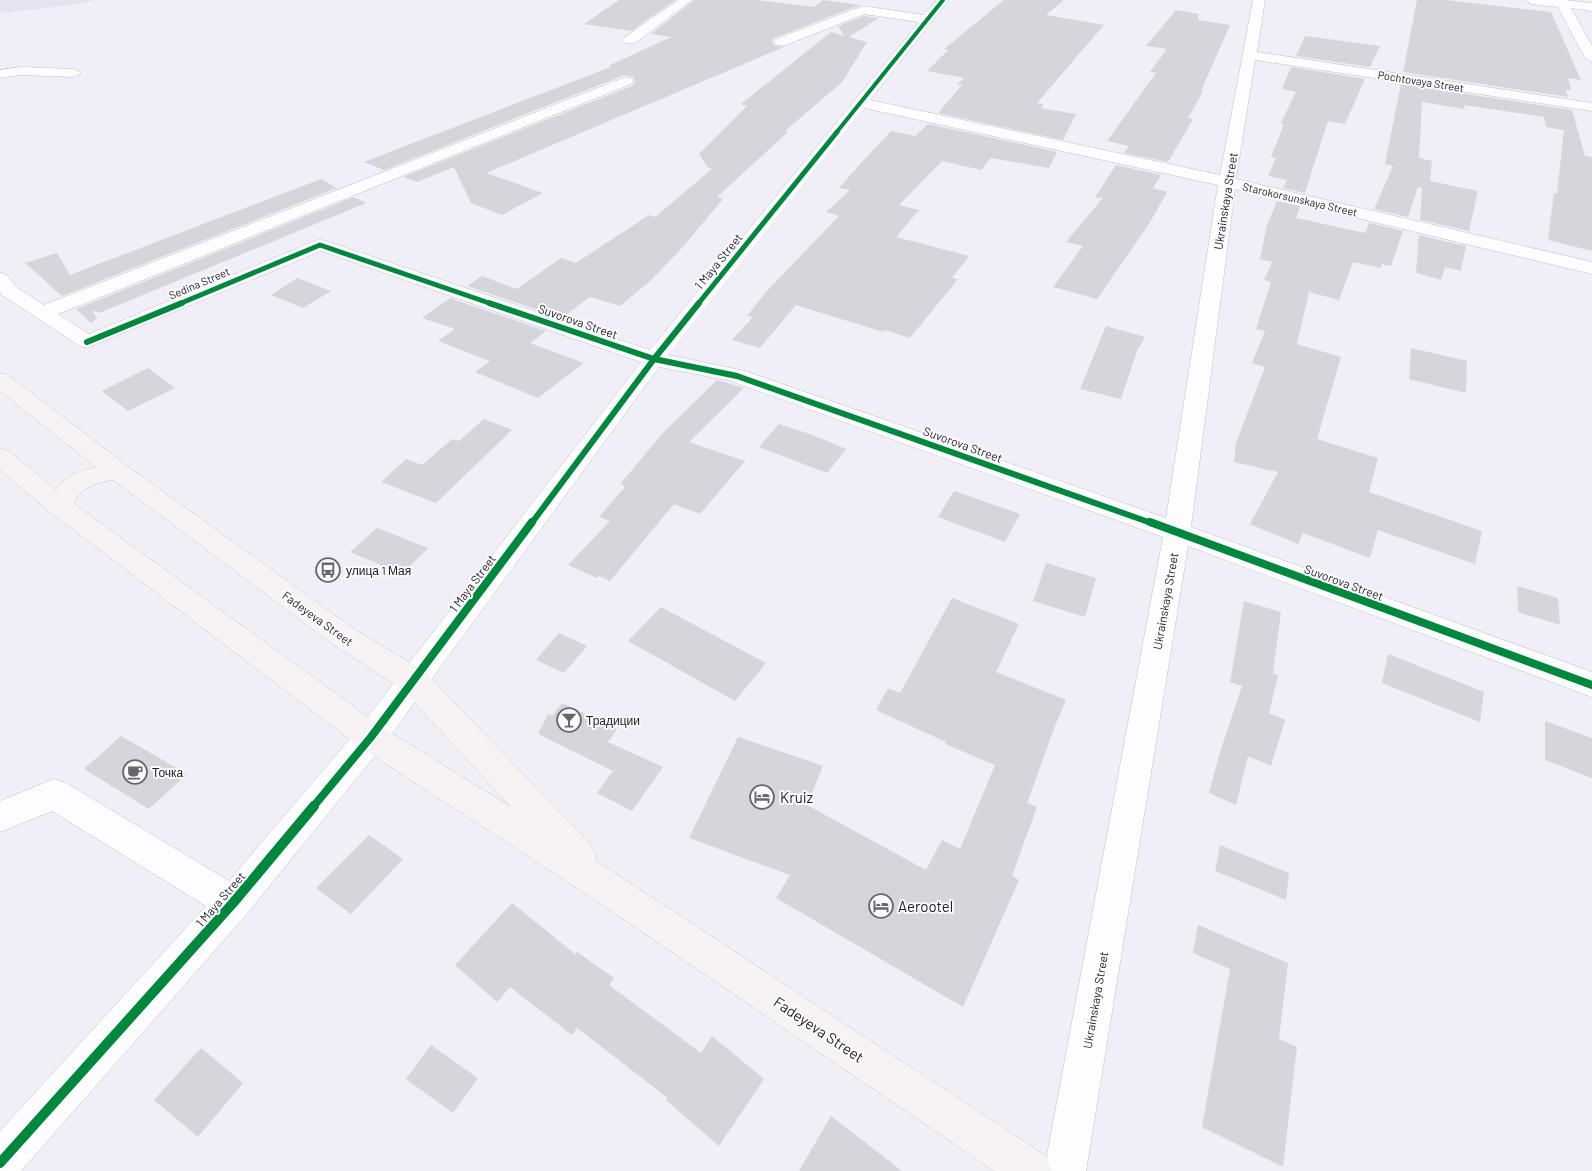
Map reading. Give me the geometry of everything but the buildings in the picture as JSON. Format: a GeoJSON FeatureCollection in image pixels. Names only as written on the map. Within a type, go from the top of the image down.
{"type":"FeatureCollection","features":[{"type":"Feature","properties":{"kind":"main road","name":"Fadeyeva Street"},"geometry":{"type":"LineString","coordinates":[[0,380],[117,472],[344,637],[414,681],[607,887]]}},
{"type":"Feature","properties":{"kind":"main road","name":"Fadeyeva Street"},"geometry":{"type":"LineString","coordinates":[[0,457],[60,507],[371,737],[607,887],[1031,1171]]}},
{"type":"Feature","properties":{"kind":"main road"},"geometry":{"type":"LineString","coordinates":[[60,507],[63,494],[76,482],[92,475],[117,472]]}},
{"type":"Feature","properties":{"kind":"street"},"geometry":{"type":"LineString","coordinates":[[630,40],[686,0]]}},
{"type":"Feature","properties":{"kind":"street","name":"1 Maya Street"},"geometry":{"type":"LineString","coordinates":[[0,1163],[232,903],[371,737],[654,359],[943,0]]}},
{"type":"Feature","properties":{"kind":"street","name":"Ukrainskaya Street"},"geometry":{"type":"LineString","coordinates":[[1065,1171],[1178,532],[1227,182],[1251,55],[1259,0]]}},
{"type":"Feature","properties":{"kind":"street"},"geometry":{"type":"LineString","coordinates":[[1531,0],[1592,7]]}},
{"type":"Feature","properties":{"kind":"street"},"geometry":{"type":"LineString","coordinates":[[1562,3],[1592,58]]}},
{"type":"Feature","properties":{"kind":"street"},"geometry":{"type":"LineString","coordinates":[[781,42],[863,10],[927,19]]}},
{"type":"Feature","properties":{"kind":"street","name":"Pochtovaya Street"},"geometry":{"type":"LineString","coordinates":[[1251,55],[1592,107]]}},
{"type":"Feature","properties":{"kind":"street"},"geometry":{"type":"LineString","coordinates":[[0,74],[20,71],[74,72]]}},
{"type":"Feature","properties":{"kind":"street"},"geometry":{"type":"LineString","coordinates":[[0,279],[9,291],[42,313],[626,81]]}},
{"type":"Feature","properties":{"kind":"street","name":"Starokorsunskaya Street"},"geometry":{"type":"LineString","coordinates":[[861,103],[1227,182],[1592,268]]}},
{"type":"Feature","properties":{"kind":"street","name":"Sedina Street"},"geometry":{"type":"LineString","coordinates":[[42,313],[87,342],[320,245]]}},
{"type":"Feature","properties":{"kind":"street","name":"Suvorova Street"},"geometry":{"type":"LineString","coordinates":[[320,245],[654,359],[738,376],[1178,532],[1592,685]]}},
{"type":"Feature","properties":{"kind":"street"},"geometry":{"type":"LineString","coordinates":[[0,816],[54,794],[232,903]]}},
{"type":"Feature","properties":{"kind":"shaded area"},"geometry":{"type":"Polygon","coordinates":[[[0,0],[96,0],[5,13],[0,12],[0,0]]]}},
{"type":"Feature","properties":{"kind":"cycle path"},"geometry":{"type":"LineString","coordinates":[[0,1163],[233,903],[371,737],[654,359],[943,0]]}},
{"type":"Feature","properties":{"kind":"cycle path"},"geometry":{"type":"LineString","coordinates":[[87,342],[320,245],[654,359],[737,376],[1177,532],[1592,685]]}},
{"type":"Feature","properties":{"kind":"place","name":"улица 1 Мая"},"geometry":{"type":"Point","coordinates":[328,570]}},
{"type":"Feature","properties":{"kind":"place","name":"Традиции"},"geometry":{"type":"Point","coordinates":[569,720]}},
{"type":"Feature","properties":{"kind":"place","name":"Точка"},"geometry":{"type":"Point","coordinates":[135,772]}},
{"type":"Feature","properties":{"kind":"place","name":"Kruiz"},"geometry":{"type":"Point","coordinates":[762,797]}},
{"type":"Feature","properties":{"kind":"place","name":"Aerootel"},"geometry":{"type":"Point","coordinates":[881,906]}}]}
